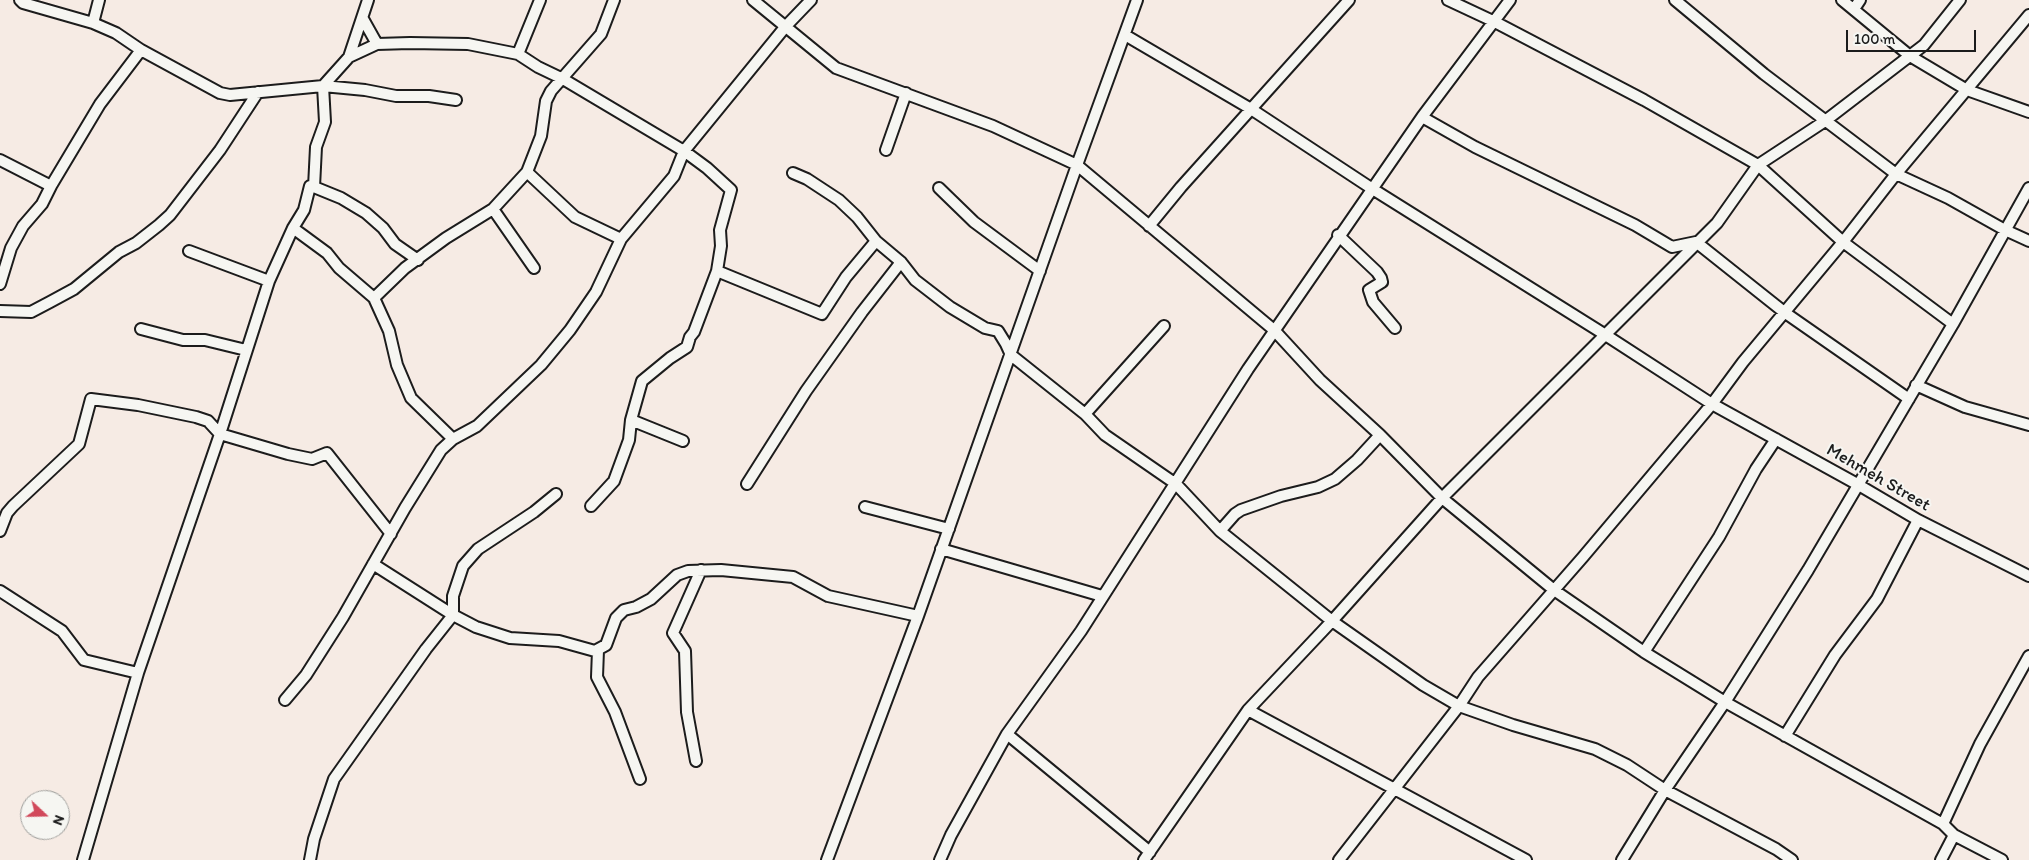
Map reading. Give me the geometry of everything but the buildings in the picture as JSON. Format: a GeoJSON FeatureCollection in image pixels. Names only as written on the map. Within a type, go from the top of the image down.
{"type":"FeatureCollection","features":[{"type":"Feature","properties":{"kind":"street"},"geometry":{"type":"LineString","coordinates":[[20,0],[23,3],[46,11],[93,23],[116,33],[142,50],[220,93],[230,96],[323,86],[365,90],[396,96],[429,96],[456,100]]}},
{"type":"Feature","properties":{"kind":"street"},"geometry":{"type":"LineString","coordinates":[[93,23],[99,0]]}},
{"type":"Feature","properties":{"kind":"street"},"geometry":{"type":"LineString","coordinates":[[314,187],[316,147],[325,122],[323,86],[349,57],[368,0]]}},
{"type":"Feature","properties":{"kind":"street"},"geometry":{"type":"LineString","coordinates":[[518,54],[540,0]]}},
{"type":"Feature","properties":{"kind":"street"},"geometry":{"type":"LineString","coordinates":[[374,298],[405,268],[446,238],[493,208],[527,172],[541,136],[546,101],[551,91],[601,34],[614,0]]}},
{"type":"Feature","properties":{"kind":"street"},"geometry":{"type":"LineString","coordinates":[[752,0],[836,68],[992,126],[1077,165],[1274,330],[1320,380],[1380,435],[1442,498],[1554,590],[1644,652],[1725,702],[1943,824],[1954,835],[2002,860]]}},
{"type":"Feature","properties":{"kind":"street"},"geometry":{"type":"LineString","coordinates":[[285,700],[306,676],[343,617],[405,508],[442,450],[453,439],[477,426],[541,365],[570,330],[596,292],[621,238],[674,176],[684,152],[786,26],[811,0]]}},
{"type":"Feature","properties":{"kind":"street"},"geometry":{"type":"LineString","coordinates":[[827,860],[918,616],[1137,0]]}},
{"type":"Feature","properties":{"kind":"street"},"geometry":{"type":"LineString","coordinates":[[1149,226],[1180,187],[1349,0]]}},
{"type":"Feature","properties":{"kind":"street"},"geometry":{"type":"LineString","coordinates":[[1448,0],[1495,22],[1644,100],[1758,165],[1843,242],[1953,324]]}},
{"type":"Feature","properties":{"kind":"street"},"geometry":{"type":"LineString","coordinates":[[940,860],[951,835],[1007,734],[1054,672],[1274,330],[1371,188],[1510,0]]}},
{"type":"Feature","properties":{"kind":"street"},"geometry":{"type":"LineString","coordinates":[[1675,0],[1825,121],[1896,174],[1948,198],[2005,230],[2029,241]]}},
{"type":"Feature","properties":{"kind":"street"},"geometry":{"type":"LineString","coordinates":[[1842,0],[1857,4],[1910,56],[1966,90],[2029,112]]}},
{"type":"Feature","properties":{"kind":"street"},"geometry":{"type":"LineString","coordinates":[[1007,734],[1147,856],[1248,710],[1332,621],[1442,498],[1716,223],[1758,165],[1825,121],[1924,45],[1960,0]]}},
{"type":"Feature","properties":{"kind":"street"},"geometry":{"type":"LineString","coordinates":[[1339,860],[1459,706],[1478,677],[1712,404],[1896,174],[2029,15]]}},
{"type":"Feature","properties":{"kind":"street"},"geometry":{"type":"LineString","coordinates":[[363,19],[377,44]]}},
{"type":"Feature","properties":{"kind":"street","name":"Mehmeh Street"},"geometry":{"type":"LineString","coordinates":[[1125,34],[1252,109],[1371,188],[1712,404],[1858,484],[1918,520],[2029,576]]}},
{"type":"Feature","properties":{"kind":"street"},"geometry":{"type":"LineString","coordinates":[[349,57],[377,44],[468,44],[518,54],[684,152],[707,168],[731,190],[720,230],[721,246],[717,272],[687,347],[642,381],[631,420],[629,440],[614,481],[591,506]]}},
{"type":"Feature","properties":{"kind":"street"},"geometry":{"type":"LineString","coordinates":[[0,284],[11,248],[23,226],[42,204],[100,104],[142,50]]}},
{"type":"Feature","properties":{"kind":"street"},"geometry":{"type":"LineString","coordinates":[[0,311],[31,312],[50,302],[74,289],[120,252],[136,243],[159,225],[170,215],[220,150],[258,92]]}},
{"type":"Feature","properties":{"kind":"street"},"geometry":{"type":"LineString","coordinates":[[886,150],[906,93]]}},
{"type":"Feature","properties":{"kind":"street"},"geometry":{"type":"LineString","coordinates":[[1422,117],[1516,168],[1635,225],[1672,248],[1696,242]]}},
{"type":"Feature","properties":{"kind":"street"},"geometry":{"type":"LineString","coordinates":[[0,160],[51,186]]}},
{"type":"Feature","properties":{"kind":"street"},"geometry":{"type":"LineString","coordinates":[[527,172],[575,217],[621,238]]}},
{"type":"Feature","properties":{"kind":"street"},"geometry":{"type":"LineString","coordinates":[[793,173],[807,179],[839,200],[857,217],[876,241],[901,262],[915,280],[950,306],[985,328],[998,331],[1010,355],[1085,414],[1104,436],[1176,484],[1220,531],[1332,621],[1422,685],[1459,706],[1513,725],[1595,749],[1627,765],[1665,790],[1776,849],[1792,860]]}},
{"type":"Feature","properties":{"kind":"street"},"geometry":{"type":"LineString","coordinates":[[83,860],[138,673],[220,434],[269,281],[293,228],[304,210],[310,186],[341,198],[366,213],[383,228],[395,244],[418,260]]}},
{"type":"Feature","properties":{"kind":"street"},"geometry":{"type":"LineString","coordinates":[[939,188],[974,222],[1040,271]]}},
{"type":"Feature","properties":{"kind":"street"},"geometry":{"type":"LineString","coordinates":[[1622,860],[1665,790],[1725,702],[1808,570],[1953,324],[2029,188]]}},
{"type":"Feature","properties":{"kind":"street"},"geometry":{"type":"LineString","coordinates":[[493,208],[534,268]]}},
{"type":"Feature","properties":{"kind":"street"},"geometry":{"type":"LineString","coordinates":[[293,228],[326,252],[339,268],[374,298],[390,331],[396,365],[411,398],[453,439]]}},
{"type":"Feature","properties":{"kind":"street"},"geometry":{"type":"LineString","coordinates":[[1338,236],[1381,278],[1382,282],[1369,290],[1372,302],[1395,328]]}},
{"type":"Feature","properties":{"kind":"street"},"geometry":{"type":"LineString","coordinates":[[717,272],[822,314],[846,277],[876,241]]}},
{"type":"Feature","properties":{"kind":"street"},"geometry":{"type":"LineString","coordinates":[[1696,242],[1784,312],[1908,399]]}},
{"type":"Feature","properties":{"kind":"street"},"geometry":{"type":"LineString","coordinates":[[189,251],[269,281]]}},
{"type":"Feature","properties":{"kind":"street"},"geometry":{"type":"LineString","coordinates":[[747,484],[806,391],[862,312],[901,262]]}},
{"type":"Feature","properties":{"kind":"street"},"geometry":{"type":"LineString","coordinates":[[1085,414],[1164,326]]}},
{"type":"Feature","properties":{"kind":"street"},"geometry":{"type":"LineString","coordinates":[[141,329],[183,340],[205,340],[246,350]]}},
{"type":"Feature","properties":{"kind":"street"},"geometry":{"type":"LineString","coordinates":[[1916,385],[1965,407],[2029,425]]}},
{"type":"Feature","properties":{"kind":"street"},"geometry":{"type":"LineString","coordinates":[[0,531],[7,513],[13,506],[79,444],[91,399],[138,405],[196,417],[208,421],[220,434],[288,454],[312,459],[327,453],[391,534]]}},
{"type":"Feature","properties":{"kind":"street"},"geometry":{"type":"LineString","coordinates":[[631,420],[683,441]]}},
{"type":"Feature","properties":{"kind":"street"},"geometry":{"type":"LineString","coordinates":[[1220,531],[1241,510],[1281,496],[1318,487],[1335,479],[1357,460],[1380,435]]}},
{"type":"Feature","properties":{"kind":"street"},"geometry":{"type":"LineString","coordinates":[[1644,652],[1719,537],[1756,469],[1776,439]]}},
{"type":"Feature","properties":{"kind":"street"},"geometry":{"type":"LineString","coordinates":[[310,860],[314,839],[334,779],[453,615],[453,596],[463,566],[478,549],[534,512],[556,494]]}},
{"type":"Feature","properties":{"kind":"street"},"geometry":{"type":"LineString","coordinates":[[866,507],[949,529]]}},
{"type":"Feature","properties":{"kind":"street"},"geometry":{"type":"LineString","coordinates":[[1786,736],[1835,655],[1877,599],[1918,520]]}},
{"type":"Feature","properties":{"kind":"street"},"geometry":{"type":"LineString","coordinates":[[941,549],[1102,596]]}},
{"type":"Feature","properties":{"kind":"street"},"geometry":{"type":"LineString","coordinates":[[373,564],[453,615],[476,627],[510,638],[559,641],[595,651],[606,646],[616,618],[624,610],[636,607],[651,599],[677,575],[688,571],[701,570],[793,577],[828,596],[918,616]]}},
{"type":"Feature","properties":{"kind":"street"},"geometry":{"type":"LineString","coordinates":[[696,761],[687,712],[685,652],[672,636],[701,570]]}},
{"type":"Feature","properties":{"kind":"street"},"geometry":{"type":"LineString","coordinates":[[0,591],[62,631],[84,660],[138,673]]}},
{"type":"Feature","properties":{"kind":"street"},"geometry":{"type":"LineString","coordinates":[[598,650],[597,677],[615,712],[640,779]]}},
{"type":"Feature","properties":{"kind":"street"},"geometry":{"type":"LineString","coordinates":[[1943,824],[1980,744],[2029,656]]}},
{"type":"Feature","properties":{"kind":"street"},"geometry":{"type":"LineString","coordinates":[[1248,710],[1526,860]]}},
{"type":"Feature","properties":{"kind":"street"},"geometry":{"type":"LineString","coordinates":[[1941,860],[1954,835]]}}]}
